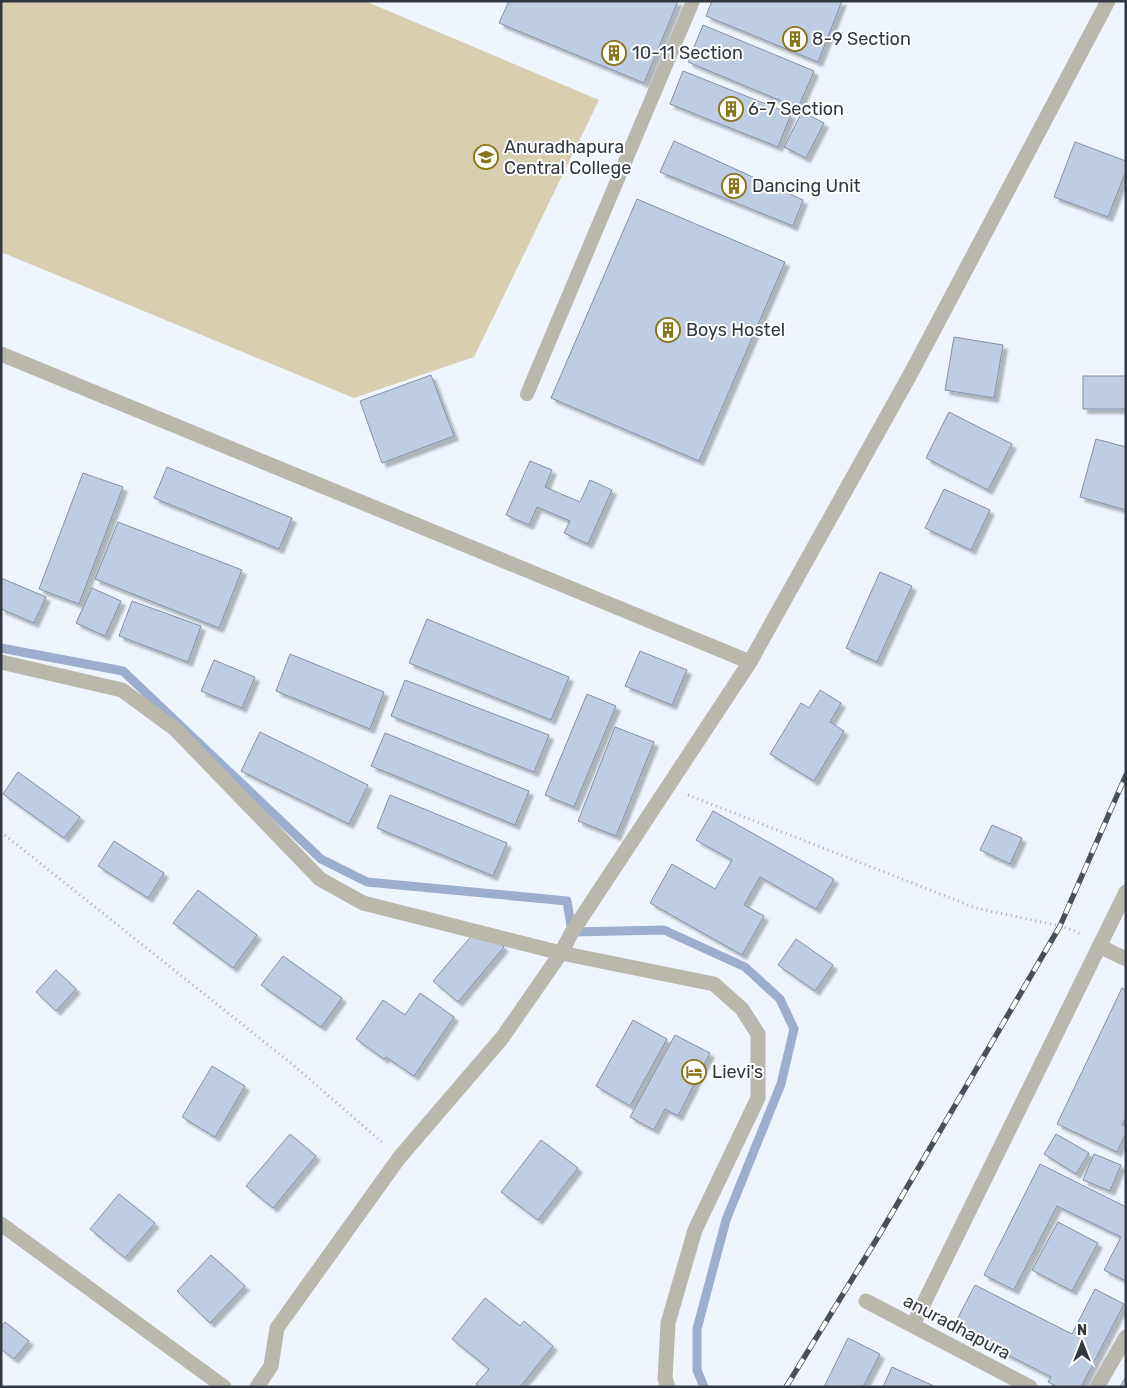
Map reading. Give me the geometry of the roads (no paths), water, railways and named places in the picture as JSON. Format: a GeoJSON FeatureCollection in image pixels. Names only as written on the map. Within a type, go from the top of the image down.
{"type":"FeatureCollection","features":[{"type":"Feature","properties":{"kind":"street"},"geometry":{"type":"LineString","coordinates":[[257,1387],[271,1366],[276,1328],[399,1158],[502,1038],[561,953],[572,932],[750,662],[911,373],[1108,1]]}},
{"type":"Feature","properties":{"kind":"street"},"geometry":{"type":"LineString","coordinates":[[1,354],[750,662]]}},
{"type":"Feature","properties":{"kind":"street"},"geometry":{"type":"LineString","coordinates":[[1,662],[122,690],[175,729],[320,879],[363,903],[561,953],[714,984],[742,1009],[758,1034],[758,1098],[695,1230],[668,1323],[665,1379],[668,1387]]}},
{"type":"Feature","properties":{"kind":"street"},"geometry":{"type":"LineString","coordinates":[[913,1325],[1126,892]]}},
{"type":"Feature","properties":{"kind":"street"},"geometry":{"type":"LineString","coordinates":[[1099,946],[1126,959]]}},
{"type":"Feature","properties":{"kind":"street"},"geometry":{"type":"LineString","coordinates":[[1,1224],[224,1387]]}},
{"type":"Feature","properties":{"kind":"street","name":"anuradhapura"},"geometry":{"type":"LineString","coordinates":[[866,1300],[1030,1387]]}},
{"type":"Feature","properties":{"kind":"street"},"geometry":{"type":"LineString","coordinates":[[1097,1387],[1126,1337]]}},
{"type":"Feature","properties":{"kind":"lane"},"geometry":{"type":"LineString","coordinates":[[527,394],[693,1]]}},
{"type":"Feature","properties":{"kind":"waterway"},"geometry":{"type":"LineString","coordinates":[[1,648],[123,671],[321,859],[367,882],[567,901],[572,932],[664,930],[745,967],[780,999],[794,1029],[781,1084],[726,1220],[697,1329],[697,1370],[704,1387]]}},
{"type":"Feature","properties":{"kind":"railway"},"geometry":{"type":"LineString","coordinates":[[786,1387],[878,1237],[1060,926],[1126,775]]}},
{"type":"Feature","properties":{"kind":"place","name":"8-9 Section"},"geometry":{"type":"Point","coordinates":[795,39]}},
{"type":"Feature","properties":{"kind":"place","name":"10-11 Section"},"geometry":{"type":"Point","coordinates":[614,53]}},
{"type":"Feature","properties":{"kind":"place","name":"6-7 Section"},"geometry":{"type":"Point","coordinates":[731,109]}},
{"type":"Feature","properties":{"kind":"place","name":"Anuradhapura Central College"},"geometry":{"type":"Point","coordinates":[486,157]}},
{"type":"Feature","properties":{"kind":"place","name":"Dancing Unit"},"geometry":{"type":"Point","coordinates":[734,186]}},
{"type":"Feature","properties":{"kind":"place","name":"Boys Hostel"},"geometry":{"type":"Point","coordinates":[668,330]}},
{"type":"Feature","properties":{"kind":"place","name":"Lievi's"},"geometry":{"type":"Point","coordinates":[694,1072]}}]}
